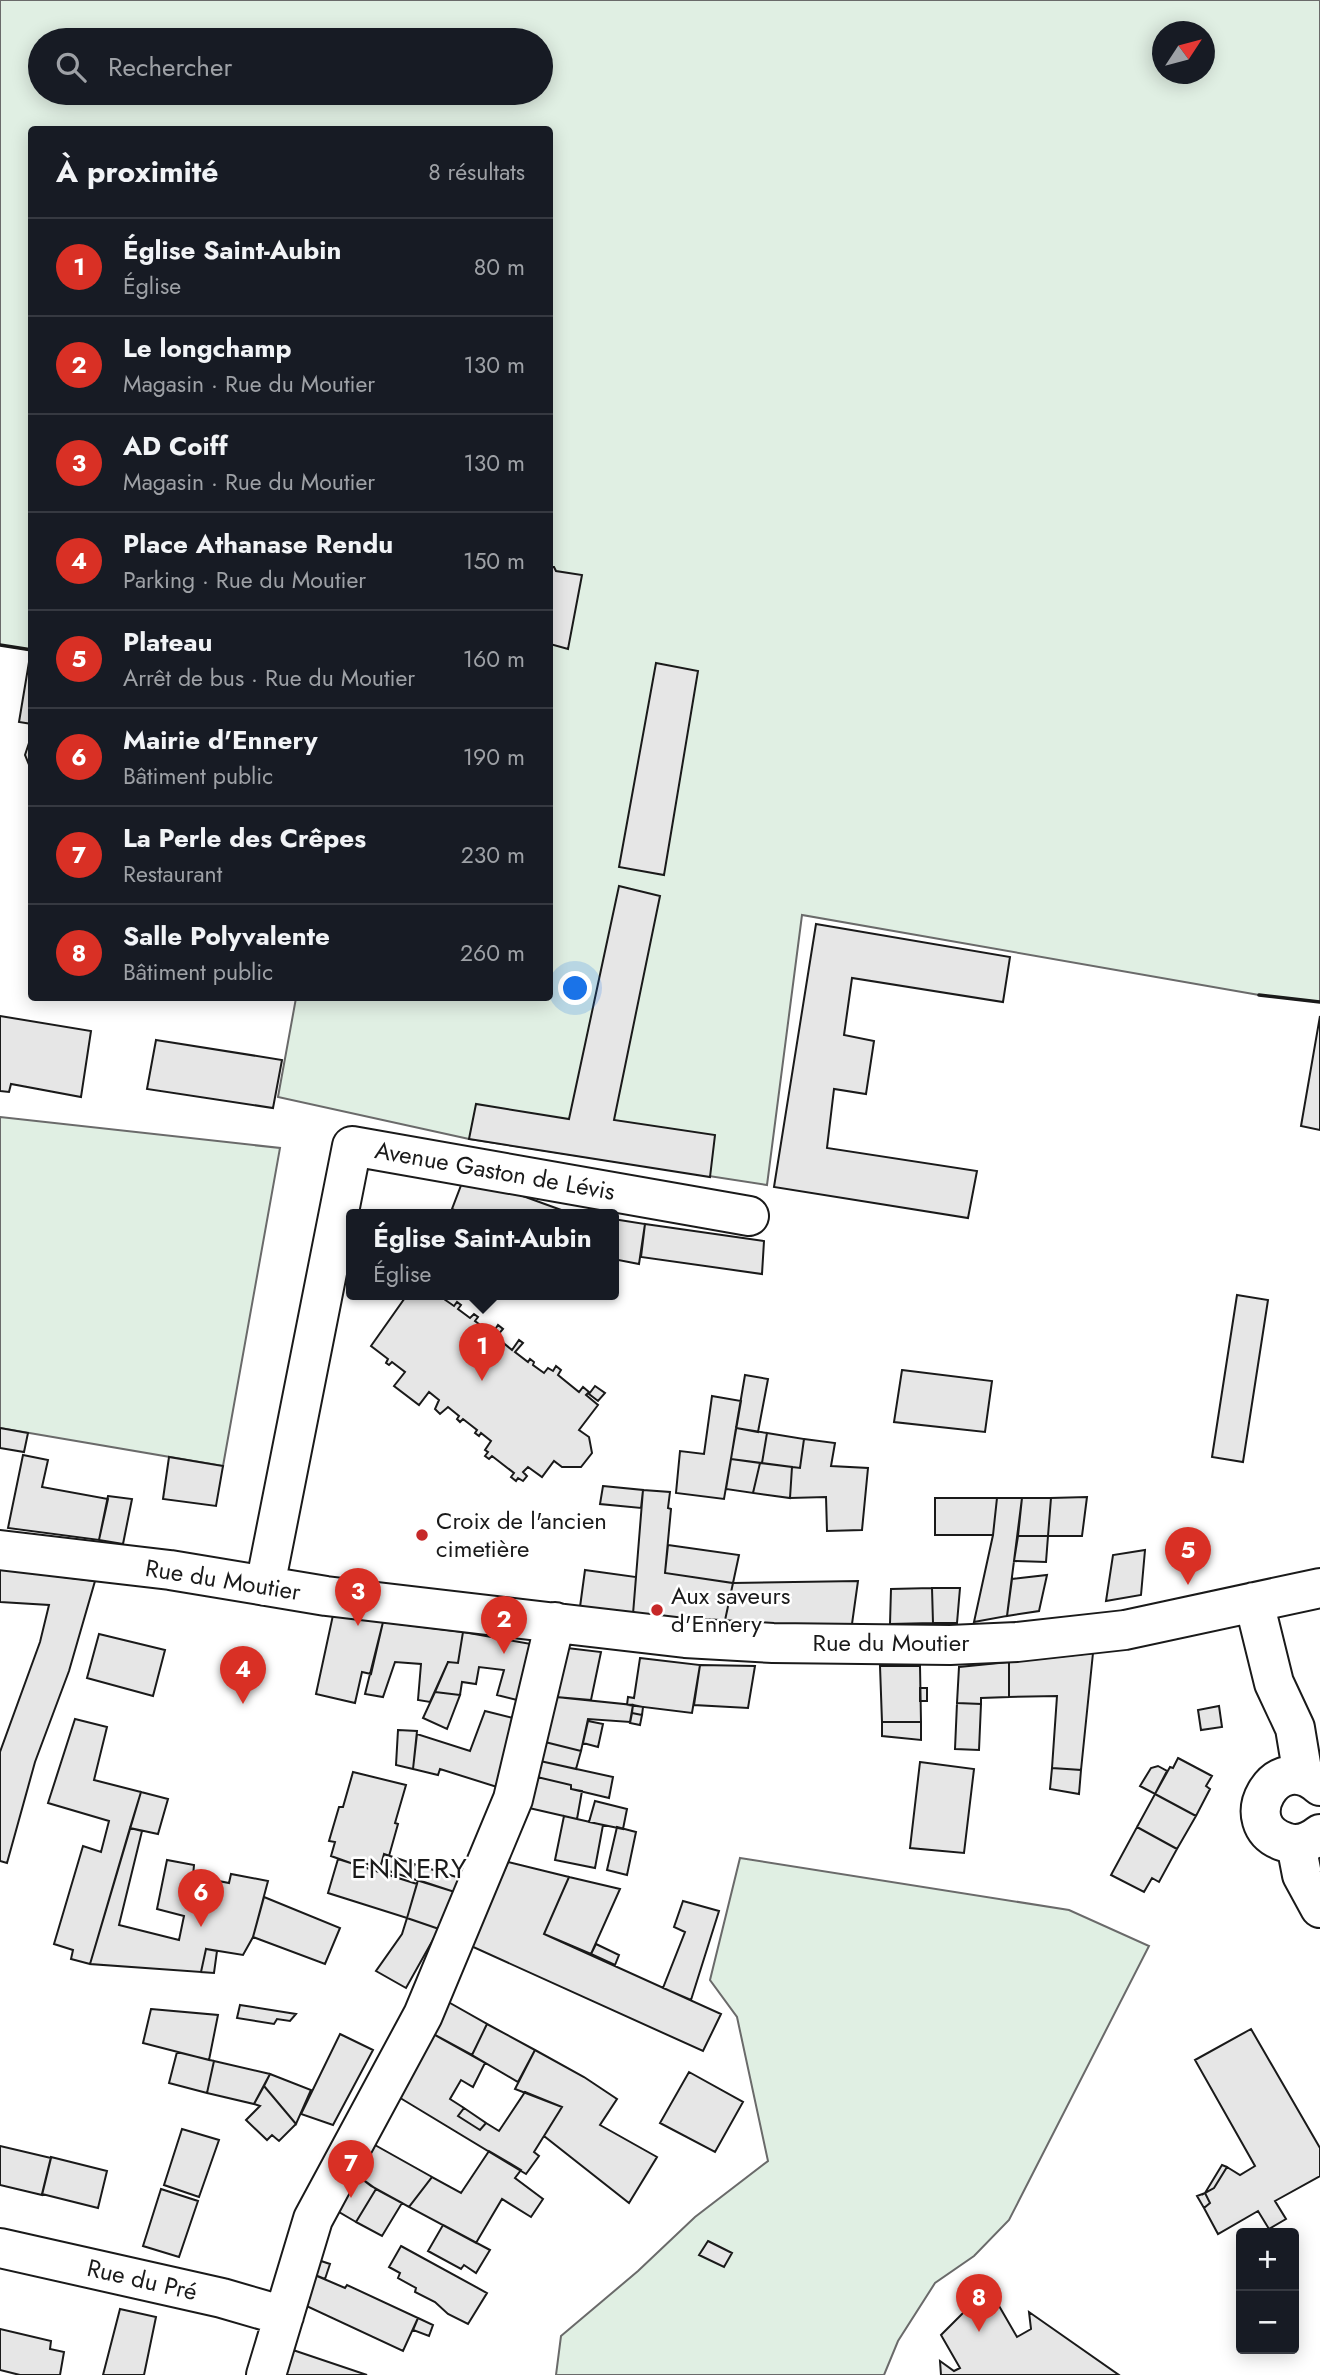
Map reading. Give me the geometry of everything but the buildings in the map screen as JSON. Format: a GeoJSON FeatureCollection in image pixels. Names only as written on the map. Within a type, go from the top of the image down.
{"type":"FeatureCollection","features":[{"type":"Feature","properties":{"kind":"street","name":"Avenue Gaston de Lévis"},"geometry":{"type":"LineString","coordinates":[[265,1586],[352,1146],[749,1216]]}},
{"type":"Feature","properties":{"kind":"street","name":"Rue du Moutier"},"geometry":{"type":"LineString","coordinates":[[0,1550],[157,1568],[326,1596],[685,1638],[773,1643],[950,1645],[1017,1642],[1125,1630],[1320,1588]]}},
{"type":"Feature","properties":{"kind":"street"},"geometry":{"type":"LineString","coordinates":[[1254,1602],[1274,1683],[1295,1728],[1303,1765],[1312,1781]]}},
{"type":"Feature","properties":{"kind":"street"},"geometry":{"type":"LineString","coordinates":[[266,2375],[313,2219],[423,2015],[513,1799],[555,1622]]}},
{"type":"Feature","properties":{"kind":"street"},"geometry":{"type":"LineString","coordinates":[[1312,1781],[1291,1775],[1275,1781],[1264,1794],[1261,1818],[1269,1833],[1283,1842],[1308,1839],[1302,1875],[1320,1908]]}},
{"type":"Feature","properties":{"kind":"street","name":"Rue du Pré"},"geometry":{"type":"LineString","coordinates":[[0,2248],[222,2298],[284,2316]]}},
{"type":"Feature","properties":{"kind":"green space"},"geometry":{"type":"Polygon","coordinates":[[[0,0],[1320,0],[1320,1002],[1259,995],[802,915],[767,1185],[469,1139],[278,1097],[295,1001],[553,1001],[553,126],[28,126],[28,650],[0,645],[0,0]]]}},
{"type":"Feature","properties":{"kind":"green space"},"geometry":{"type":"Polygon","coordinates":[[[0,1117],[280,1148],[223,1466],[0,1428],[0,1117]]]}},
{"type":"Feature","properties":{"kind":"green space"},"geometry":{"type":"Polygon","coordinates":[[[740,1858],[1069,1910],[1149,1946],[1009,2220],[974,2256],[935,2283],[898,2341],[884,2375],[556,2375],[561,2336],[638,2271],[695,2217],[768,2161],[737,2017],[710,1980],[740,1858]]]}},
{"type":"Feature","properties":{"kind":"wall"},"geometry":{"type":"LineString","coordinates":[[0,645],[28,649]]}},
{"type":"Feature","properties":{"kind":"wall"},"geometry":{"type":"LineString","coordinates":[[1259,995],[1320,1002]]}},
{"type":"Feature","properties":{"kind":"place","name":"Église Saint-Aubin"},"geometry":{"type":"Point","coordinates":[482,1381]}},
{"type":"Feature","properties":{"kind":"place","name":"Croix de l'ancien cimetière"},"geometry":{"type":"Point","coordinates":[422,1535]}},
{"type":"Feature","properties":{"kind":"place","name":"Plateau"},"geometry":{"type":"Point","coordinates":[1188,1585]}},
{"type":"Feature","properties":{"kind":"place","name":"Aux saveurs d'Ennery"},"geometry":{"type":"Point","coordinates":[657,1610]}},
{"type":"Feature","properties":{"kind":"place","name":"AD Coiff"},"geometry":{"type":"Point","coordinates":[358,1626]}},
{"type":"Feature","properties":{"kind":"place","name":"Le longchamp"},"geometry":{"type":"Point","coordinates":[504,1654]}},
{"type":"Feature","properties":{"kind":"place","name":"Place Athanase Rendu"},"geometry":{"type":"Point","coordinates":[243,1704]}},
{"type":"Feature","properties":{"kind":"place","name":"Mairie d'Ennery"},"geometry":{"type":"Point","coordinates":[201,1927]}},
{"type":"Feature","properties":{"kind":"place","name":"La Perle des Crêpes"},"geometry":{"type":"Point","coordinates":[351,2198]}},
{"type":"Feature","properties":{"kind":"place","name":"Salle Polyvalente"},"geometry":{"type":"Point","coordinates":[979,2332]}},
{"type":"Feature","properties":{"kind":"district","name":"ENNERY"},"geometry":{"type":"Point","coordinates":[410,1868]}}]}
